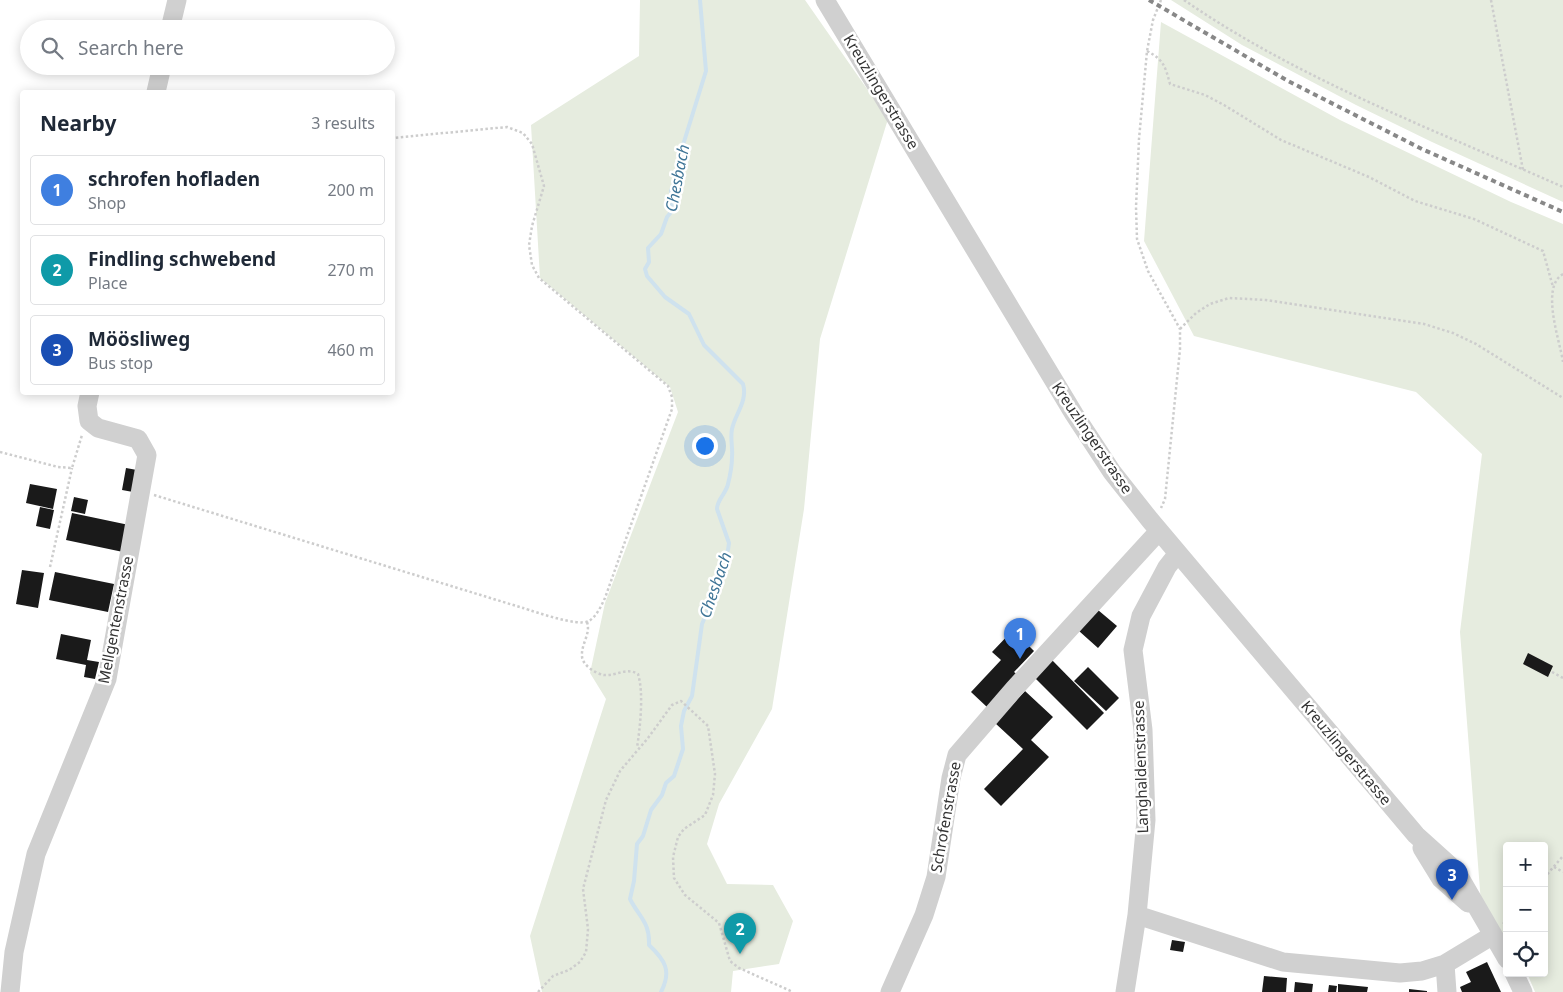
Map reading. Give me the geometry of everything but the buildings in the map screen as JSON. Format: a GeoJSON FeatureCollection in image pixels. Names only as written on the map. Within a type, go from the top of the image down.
{"type":"FeatureCollection","features":[{"type":"Feature","properties":{"kind":"street"},"geometry":{"type":"LineString","coordinates":[[172,20],[177,0]]}},
{"type":"Feature","properties":{"kind":"street","name":"Kreuzlingerstrasse"},"geometry":{"type":"LineString","coordinates":[[825,0],[1074,414],[1112,472],[1155,526],[1173,560],[1416,835],[1456,871],[1503,952]]}},
{"type":"Feature","properties":{"kind":"street"},"geometry":{"type":"LineString","coordinates":[[156,90],[160,75]]}},
{"type":"Feature","properties":{"kind":"street"},"geometry":{"type":"LineString","coordinates":[[89,395],[87,406],[89,421]]}},
{"type":"Feature","properties":{"kind":"street","name":"Mellgentenstrasse"},"geometry":{"type":"LineString","coordinates":[[10,992],[14,952],[36,854],[107,679],[147,455],[138,439],[98,428],[89,421]]}},
{"type":"Feature","properties":{"kind":"street","name":"Schrofenstrasse"},"geometry":{"type":"LineString","coordinates":[[890,992],[924,915],[936,877],[951,778],[957,755],[1014,689],[1139,554],[1155,526]]}},
{"type":"Feature","properties":{"kind":"street"},"geometry":{"type":"LineString","coordinates":[[1139,554],[1161,561],[1173,560]]}},
{"type":"Feature","properties":{"kind":"street","name":"Langhaldenstrasse"},"geometry":{"type":"LineString","coordinates":[[1125,992],[1137,915],[1146,820],[1143,730],[1134,650],[1141,616],[1173,560]]}},
{"type":"Feature","properties":{"kind":"street"},"geometry":{"type":"LineString","coordinates":[[1137,915],[1283,962],[1400,972],[1422,971],[1445,964],[1493,935]]}},
{"type":"Feature","properties":{"kind":"street"},"geometry":{"type":"LineString","coordinates":[[1445,964],[1446,992]]}},
{"type":"Feature","properties":{"kind":"street"},"geometry":{"type":"LineString","coordinates":[[1516,977],[1524,992]]}},
{"type":"Feature","properties":{"kind":"path"},"geometry":{"type":"LineString","coordinates":[[1155,526],[1165,499],[1180,350],[1180,329],[1148,271],[1137,239],[1136,207],[1139,139],[1152,20],[1161,0]]}},
{"type":"Feature","properties":{"kind":"path"},"geometry":{"type":"LineString","coordinates":[[1184,0],[1210,18],[1269,52],[1334,86],[1563,187]]}},
{"type":"Feature","properties":{"kind":"path"},"geometry":{"type":"LineString","coordinates":[[1491,0],[1523,170]]}},
{"type":"Feature","properties":{"kind":"path"},"geometry":{"type":"LineString","coordinates":[[1148,51],[1158,56],[1164,65],[1170,84],[1205,95],[1281,140],[1369,176],[1415,201],[1474,219],[1543,251],[1553,287],[1552,306],[1563,362]]}},
{"type":"Feature","properties":{"kind":"path"},"geometry":{"type":"LineString","coordinates":[[141,491],[523,608],[575,622],[587,622],[596,615],[605,598],[662,441],[672,409],[672,397],[668,386],[539,278],[532,266],[528,246],[544,186],[532,144],[523,133],[507,128],[395,138]]}},
{"type":"Feature","properties":{"kind":"path"},"geometry":{"type":"LineString","coordinates":[[1553,287],[1559,276],[1563,274]]}},
{"type":"Feature","properties":{"kind":"path"},"geometry":{"type":"LineString","coordinates":[[1180,329],[1196,313],[1210,304],[1229,298],[1266,300],[1424,324],[1453,333],[1476,344],[1563,398]]}},
{"type":"Feature","properties":{"kind":"path"},"geometry":{"type":"LineString","coordinates":[[50,567],[72,468],[82,432],[89,421]]}},
{"type":"Feature","properties":{"kind":"path"},"geometry":{"type":"LineString","coordinates":[[0,452],[58,467],[72,468]]}},
{"type":"Feature","properties":{"kind":"path"},"geometry":{"type":"LineString","coordinates":[[587,622],[589,628],[582,656],[589,668],[604,675],[632,670],[638,674],[641,681],[637,749]]}},
{"type":"Feature","properties":{"kind":"path"},"geometry":{"type":"LineString","coordinates":[[1552,672],[1563,678]]}},
{"type":"Feature","properties":{"kind":"path"},"geometry":{"type":"LineString","coordinates":[[538,992],[553,976],[569,970],[580,962],[586,952],[588,929],[583,888],[606,800],[620,771],[648,738],[672,705],[681,700],[708,726],[715,774],[713,794],[706,815],[684,829],[678,837],[673,857],[674,878],[685,894],[719,923],[730,961],[734,965],[793,992]]}},
{"type":"Feature","properties":{"kind":"path"},"geometry":{"type":"LineString","coordinates":[[1548,874],[1563,856]]}},
{"type":"Feature","properties":{"kind":"path"},"geometry":{"type":"LineString","coordinates":[[1554,867],[1563,872]]}},
{"type":"Feature","properties":{"kind":"shaded area"},"geometry":{"type":"Polygon","coordinates":[[[640,0],[805,0],[888,119],[820,339],[804,509],[772,709],[719,804],[707,844],[727,884],[773,885],[793,921],[779,964],[733,971],[731,992],[542,992],[530,936],[606,699],[590,673],[605,603],[678,412],[670,387],[540,278],[531,125],[639,56],[640,0]]]}},
{"type":"Feature","properties":{"kind":"shaded area"},"geometry":{"type":"Polygon","coordinates":[[[1171,0],[1563,0],[1563,202],[1356,105],[1242,45],[1171,0]]]}},
{"type":"Feature","properties":{"kind":"shaded area"},"geometry":{"type":"Polygon","coordinates":[[[1161,22],[1340,120],[1511,202],[1563,224],[1563,992],[1535,992],[1529,977],[1548,977],[1548,842],[1503,842],[1503,935],[1481,903],[1460,632],[1482,454],[1416,392],[1194,336],[1144,241],[1161,22]]]}},
{"type":"Feature","properties":{"kind":"waterway","name":"Chesbach"},"geometry":{"type":"LineString","coordinates":[[661,992],[666,978],[665,966],[649,945],[646,925],[630,899],[634,881],[637,844],[643,836],[651,810],[662,795],[666,783],[674,776],[683,749],[681,726],[684,711],[692,696],[702,624],[718,587],[721,563],[728,550],[729,543],[717,509],[718,502],[729,481],[732,460],[732,429],[744,396],[743,384],[704,345],[689,314],[665,297],[647,276],[645,269],[649,262],[648,248],[661,234],[667,217],[672,211],[671,191],[681,164],[683,145],[706,71],[700,0]]}},
{"type":"Feature","properties":{"kind":"railway"},"geometry":{"type":"LineString","coordinates":[[1149,0],[1288,81],[1422,149],[1563,212]]}},
{"type":"Feature","properties":{"kind":"place","name":"schrofen hofladen"},"geometry":{"type":"Point","coordinates":[1020,659]}},
{"type":"Feature","properties":{"kind":"place","name":"Möösliweg"},"geometry":{"type":"Point","coordinates":[1452,900]}},
{"type":"Feature","properties":{"kind":"place","name":"Findling schwebend"},"geometry":{"type":"Point","coordinates":[740,954]}}]}
